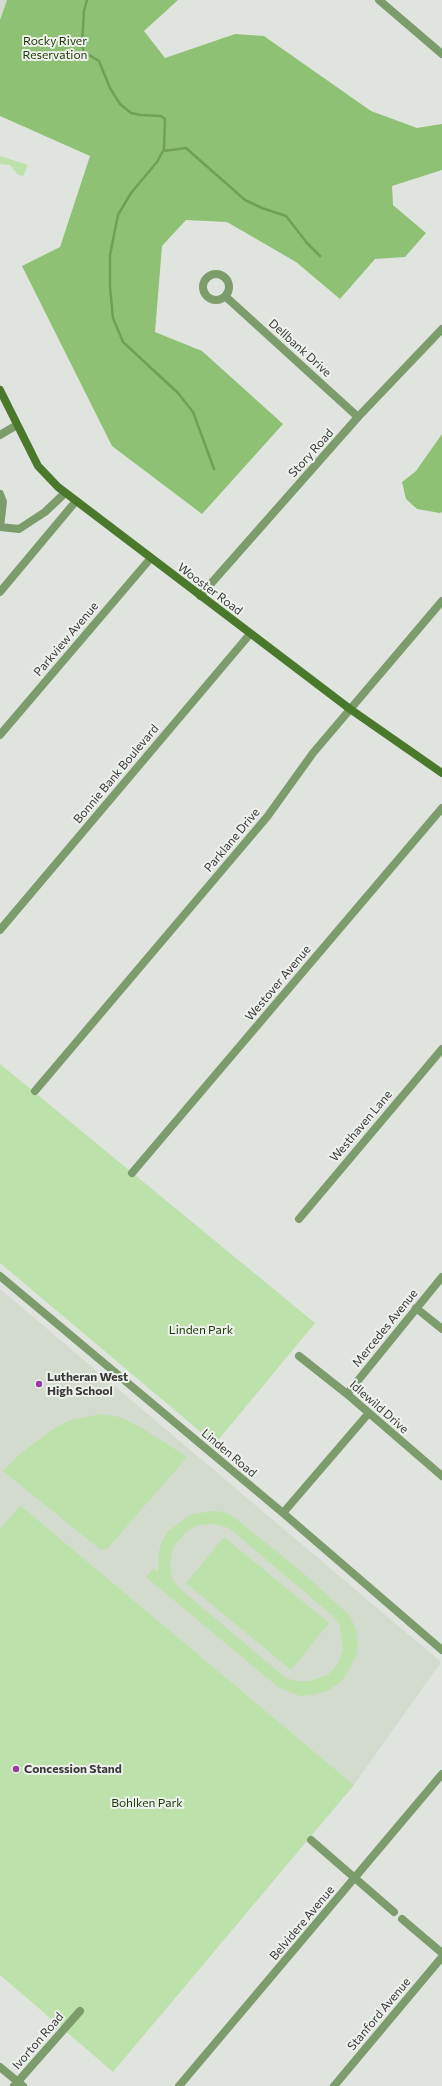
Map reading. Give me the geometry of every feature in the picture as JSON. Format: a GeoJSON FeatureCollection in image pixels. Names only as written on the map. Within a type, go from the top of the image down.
{"type":"FeatureCollection","features":[{"type":"Feature","properties":{"kind":"main road","name":"Wooster Road"},"geometry":{"type":"LineString","coordinates":[[0,390],[38,466],[65,493],[150,559],[350,709],[442,773]]}},
{"type":"Feature","properties":{"kind":"street"},"geometry":{"type":"LineString","coordinates":[[379,0],[442,54]]}},
{"type":"Feature","properties":{"kind":"street","name":"Dellbank Drive"},"geometry":{"type":"LineString","coordinates":[[225,296],[358,418]]}},
{"type":"Feature","properties":{"kind":"street","name":"Story Road"},"geometry":{"type":"LineString","coordinates":[[200,596],[358,418],[442,329]]}},
{"type":"Feature","properties":{"kind":"street"},"geometry":{"type":"LineString","coordinates":[[0,435],[17,425]]}},
{"type":"Feature","properties":{"kind":"street"},"geometry":{"type":"LineString","coordinates":[[0,494],[3,502],[0,527],[19,529],[45,512],[65,493]]}},
{"type":"Feature","properties":{"kind":"street"},"geometry":{"type":"LineString","coordinates":[[0,592],[76,502]]}},
{"type":"Feature","properties":{"kind":"street","name":"Parkview Avenue"},"geometry":{"type":"LineString","coordinates":[[0,735],[150,559]]}},
{"type":"Feature","properties":{"kind":"street","name":"Parklane Drive"},"geometry":{"type":"LineString","coordinates":[[35,1091],[268,817],[297,775],[350,709],[442,601]]}},
{"type":"Feature","properties":{"kind":"street","name":"Bonnie Bank Boulevard"},"geometry":{"type":"LineString","coordinates":[[0,930],[250,634]]}},
{"type":"Feature","properties":{"kind":"street","name":"Westover Avenue"},"geometry":{"type":"LineString","coordinates":[[132,1173],[442,808]]}},
{"type":"Feature","properties":{"kind":"street","name":"Westhaven Lane"},"geometry":{"type":"LineString","coordinates":[[299,1219],[442,1049]]}},
{"type":"Feature","properties":{"kind":"street","name":"Linden Road"},"geometry":{"type":"LineString","coordinates":[[0,1276],[283,1513],[442,1650]]}},
{"type":"Feature","properties":{"kind":"street","name":"Mercedes Avenue"},"geometry":{"type":"LineString","coordinates":[[347,1394],[442,1277]]}},
{"type":"Feature","properties":{"kind":"street"},"geometry":{"type":"LineString","coordinates":[[416,1308],[442,1330]]}},
{"type":"Feature","properties":{"kind":"street","name":"Idlewild Drive"},"geometry":{"type":"LineString","coordinates":[[299,1356],[347,1394],[368,1414],[442,1476]]}},
{"type":"Feature","properties":{"kind":"street"},"geometry":{"type":"LineString","coordinates":[[283,1513],[368,1414]]}},
{"type":"Feature","properties":{"kind":"street","name":"Belvidere Avenue"},"geometry":{"type":"LineString","coordinates":[[179,2086],[356,1878],[442,1774]]}},
{"type":"Feature","properties":{"kind":"street"},"geometry":{"type":"LineString","coordinates":[[310,1840],[394,1912]]}},
{"type":"Feature","properties":{"kind":"street"},"geometry":{"type":"LineString","coordinates":[[402,1919],[442,1953]]}},
{"type":"Feature","properties":{"kind":"street","name":"Stanford Avenue"},"geometry":{"type":"LineString","coordinates":[[334,2086],[442,1957]]}},
{"type":"Feature","properties":{"kind":"street","name":"Ivorton Road"},"geometry":{"type":"LineString","coordinates":[[18,2084],[80,2011]]}},
{"type":"Feature","properties":{"kind":"street"},"geometry":{"type":"LineString","coordinates":[[0,2067],[18,2084]]}},
{"type":"Feature","properties":{"kind":"shaded area"},"geometry":{"type":"Polygon","coordinates":[[[0,0],[7,0],[0,20],[0,0]]]}},
{"type":"Feature","properties":{"kind":"shaded area"},"geometry":{"type":"Polygon","coordinates":[[[0,1289],[441,1662],[354,1785],[20,1505],[0,1529],[0,1289]]]}},
{"type":"Feature","properties":{"kind":"green space","name":"Rocky River Reservation"},"geometry":{"type":"Polygon","coordinates":[[[7,0],[178,0],[144,31],[165,58],[235,34],[264,36],[371,111],[417,128],[442,124],[442,170],[392,186],[393,205],[426,233],[405,257],[375,259],[340,299],[296,262],[227,222],[186,220],[162,246],[155,332],[202,351],[283,424],[202,514],[112,446],[22,266],[60,247],[90,156],[0,116],[0,20],[7,0]]]}},
{"type":"Feature","properties":{"kind":"green space"},"geometry":{"type":"Polygon","coordinates":[[[0,156],[28,165],[23,176],[18,175],[10,165],[0,164],[0,156]]]}},
{"type":"Feature","properties":{"kind":"green space"},"geometry":{"type":"Polygon","coordinates":[[[442,434],[442,512],[440,513],[417,509],[406,499],[402,482],[416,471],[442,434]]]}},
{"type":"Feature","properties":{"kind":"green space","name":"Linden Park"},"geometry":{"type":"Polygon","coordinates":[[[0,1064],[315,1323],[215,1444],[0,1263],[0,1064]]]}},
{"type":"Feature","properties":{"kind":"green space"},"geometry":{"type":"Polygon","coordinates":[[[101,1414],[120,1417],[142,1428],[187,1457],[107,1549],[101,1550],[3,1471],[20,1454],[53,1429],[70,1420],[101,1414]]]}},
{"type":"Feature","properties":{"kind":"green space","name":"Bohlken Park"},"geometry":{"type":"Polygon","coordinates":[[[20,1505],[354,1785],[113,2072],[0,1975],[0,1529],[20,1505]]]}},
{"type":"Feature","properties":{"kind":"green space"},"geometry":{"type":"Polygon","coordinates":[[[211,1511],[224,1512],[235,1518],[302,1572],[350,1616],[356,1629],[358,1644],[356,1657],[342,1681],[329,1690],[313,1695],[300,1696],[278,1687],[146,1577],[154,1568],[158,1572],[159,1551],[162,1541],[168,1531],[190,1515],[211,1511]],[[213,1524],[198,1525],[186,1532],[173,1547],[170,1565],[172,1578],[178,1587],[286,1678],[297,1681],[310,1681],[328,1675],[337,1665],[343,1650],[339,1623],[333,1616],[229,1528],[213,1524]]]}},
{"type":"Feature","properties":{"kind":"green space"},"geometry":{"type":"Polygon","coordinates":[[[224,1537],[329,1623],[291,1670],[186,1583],[224,1537]]]}},
{"type":"Feature","properties":{"kind":"waterway"},"geometry":{"type":"LineString","coordinates":[[87,0],[84,11],[82,44],[84,52],[99,61],[110,88],[120,104],[131,113],[161,116],[165,119],[164,149],[157,162],[131,193],[118,215],[110,255],[110,287],[113,318],[123,342],[178,393],[193,412],[214,469]]}},
{"type":"Feature","properties":{"kind":"waterway"},"geometry":{"type":"LineString","coordinates":[[163,151],[186,148],[245,200],[262,208],[286,216],[307,243],[320,256]]}},
{"type":"Feature","properties":{"kind":"place","name":"Lutheran West High School"},"geometry":{"type":"Point","coordinates":[39,1384]}},
{"type":"Feature","properties":{"kind":"place","name":"Concession Stand"},"geometry":{"type":"Point","coordinates":[16,1769]}}]}
